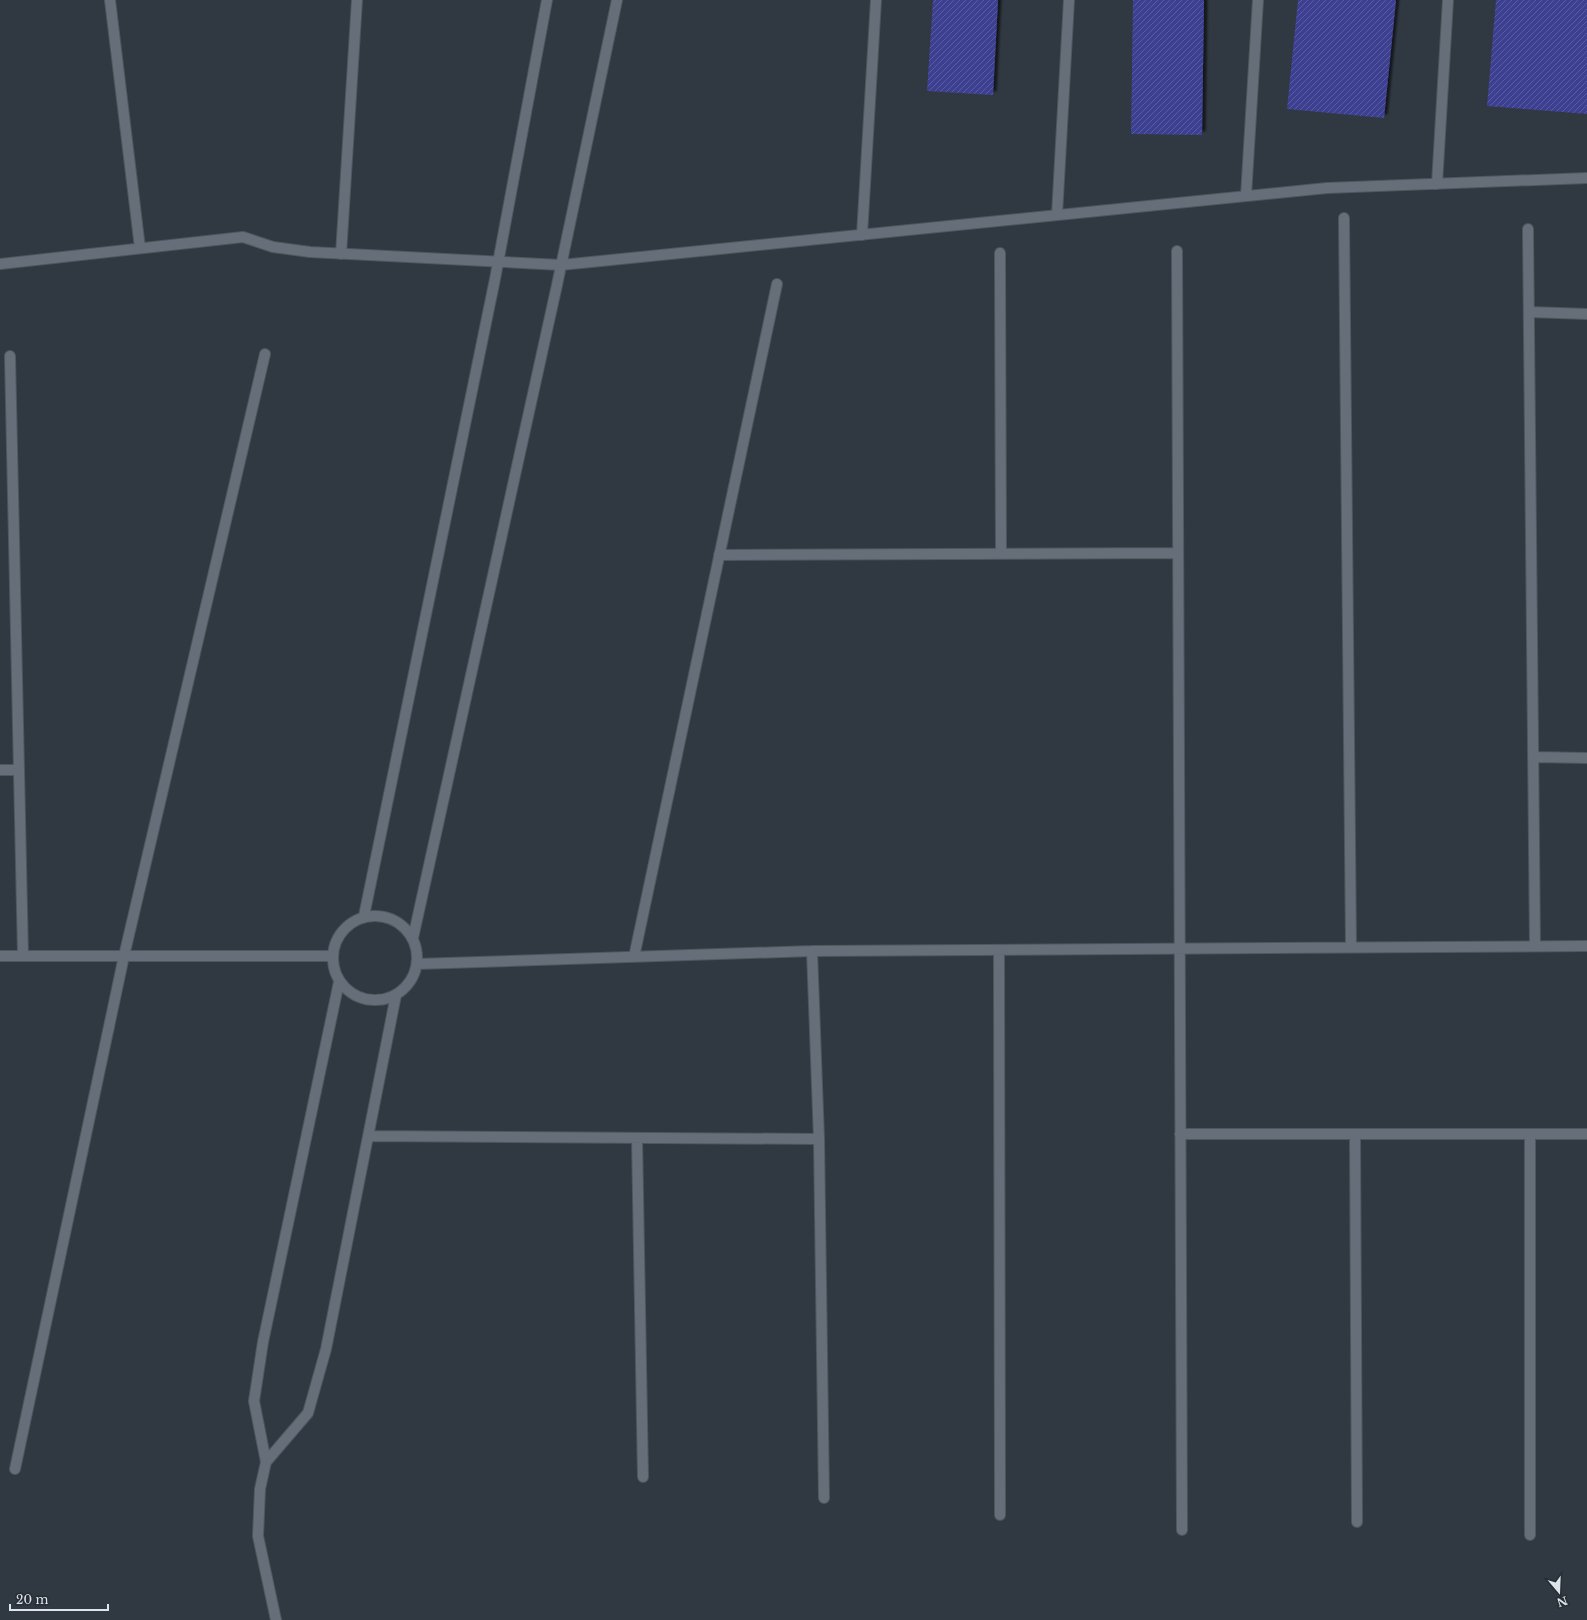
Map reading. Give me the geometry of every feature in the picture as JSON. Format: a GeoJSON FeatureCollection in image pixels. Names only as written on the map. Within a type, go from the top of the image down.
{"type":"FeatureCollection","features":[{"type":"Feature","properties":{"kind":"street"},"geometry":{"type":"LineString","coordinates":[[110,0],[140,248]]}},
{"type":"Feature","properties":{"kind":"street"},"geometry":{"type":"LineString","coordinates":[[341,254],[357,0]]}},
{"type":"Feature","properties":{"kind":"street"},"geometry":{"type":"LineString","coordinates":[[364,916],[498,262],[547,0]]}},
{"type":"Feature","properties":{"kind":"street"},"geometry":{"type":"LineString","coordinates":[[413,938],[561,265],[617,0]]}},
{"type":"Feature","properties":{"kind":"street"},"geometry":{"type":"LineString","coordinates":[[862,235],[876,0]]}},
{"type":"Feature","properties":{"kind":"street"},"geometry":{"type":"LineString","coordinates":[[1057,215],[1069,0]]}},
{"type":"Feature","properties":{"kind":"street"},"geometry":{"type":"LineString","coordinates":[[1246,196],[1258,0]]}},
{"type":"Feature","properties":{"kind":"street"},"geometry":{"type":"LineString","coordinates":[[1437,184],[1448,0]]}},
{"type":"Feature","properties":{"kind":"street"},"geometry":{"type":"LineString","coordinates":[[0,264],[243,237],[273,247],[341,254],[561,265],[1327,188],[1587,178]]}},
{"type":"Feature","properties":{"kind":"street"},"geometry":{"type":"LineString","coordinates":[[1344,218],[1351,947]]}},
{"type":"Feature","properties":{"kind":"street"},"geometry":{"type":"LineString","coordinates":[[1528,229],[1535,946]]}},
{"type":"Feature","properties":{"kind":"street"},"geometry":{"type":"LineString","coordinates":[[1177,251],[1182,1530]]}},
{"type":"Feature","properties":{"kind":"street"},"geometry":{"type":"LineString","coordinates":[[1000,253],[1001,554]]}},
{"type":"Feature","properties":{"kind":"street"},"geometry":{"type":"LineString","coordinates":[[634,957],[777,284]]}},
{"type":"Feature","properties":{"kind":"street"},"geometry":{"type":"LineString","coordinates":[[1529,312],[1587,314]]}},
{"type":"Feature","properties":{"kind":"street"},"geometry":{"type":"LineString","coordinates":[[15,1469],[124,956],[265,354]]}},
{"type":"Feature","properties":{"kind":"street"},"geometry":{"type":"LineString","coordinates":[[10,356],[23,956]]}},
{"type":"Feature","properties":{"kind":"street"},"geometry":{"type":"LineString","coordinates":[[719,555],[1178,553]]}},
{"type":"Feature","properties":{"kind":"street"},"geometry":{"type":"LineString","coordinates":[[1533,757],[1587,758]]}},
{"type":"Feature","properties":{"kind":"street"},"geometry":{"type":"LineString","coordinates":[[0,770],[19,770]]}},
{"type":"Feature","properties":{"kind":"street"},"geometry":{"type":"LineString","coordinates":[[378,915],[393,919],[405,927],[413,938],[417,950],[417,964],[414,976],[406,987],[396,995],[384,999],[371,1000],[359,997],[348,991],[339,982],[334,969],[332,956],[335,943],[342,931],[352,922],[364,916],[378,915]]}},
{"type":"Feature","properties":{"kind":"street"},"geometry":{"type":"LineString","coordinates":[[417,964],[812,951],[1587,946]]}},
{"type":"Feature","properties":{"kind":"street"},"geometry":{"type":"LineString","coordinates":[[999,950],[1000,1515]]}},
{"type":"Feature","properties":{"kind":"street"},"geometry":{"type":"LineString","coordinates":[[812,951],[819,1139],[824,1498]]}},
{"type":"Feature","properties":{"kind":"street"},"geometry":{"type":"LineString","coordinates":[[0,956],[332,956]]}},
{"type":"Feature","properties":{"kind":"street"},"geometry":{"type":"LineString","coordinates":[[276,1620],[258,1536],[260,1489],[266,1462],[254,1401],[263,1342],[339,982]]}},
{"type":"Feature","properties":{"kind":"street"},"geometry":{"type":"LineString","coordinates":[[266,1462],[308,1413],[326,1349],[396,995]]}},
{"type":"Feature","properties":{"kind":"street"},"geometry":{"type":"LineString","coordinates":[[1180,1134],[1587,1134]]}},
{"type":"Feature","properties":{"kind":"street"},"geometry":{"type":"LineString","coordinates":[[1355,1134],[1357,1522]]}},
{"type":"Feature","properties":{"kind":"street"},"geometry":{"type":"LineString","coordinates":[[1530,1134],[1530,1535]]}},
{"type":"Feature","properties":{"kind":"street"},"geometry":{"type":"LineString","coordinates":[[368,1136],[819,1139]]}},
{"type":"Feature","properties":{"kind":"street"},"geometry":{"type":"LineString","coordinates":[[636,1138],[643,1477]]}},
{"type":"Feature","properties":{"kind":"building"},"geometry":{"type":"Polygon","coordinates":[[[933,0],[998,0],[993,95],[927,91],[933,0]]]}},
{"type":"Feature","properties":{"kind":"building"},"geometry":{"type":"Polygon","coordinates":[[[1133,0],[1204,0],[1202,135],[1131,134],[1133,0]]]}},
{"type":"Feature","properties":{"kind":"building"},"geometry":{"type":"Polygon","coordinates":[[[1298,0],[1396,0],[1384,118],[1287,109],[1298,0]]]}},
{"type":"Feature","properties":{"kind":"building"},"geometry":{"type":"Polygon","coordinates":[[[1496,0],[1587,0],[1587,114],[1487,106],[1496,0]]]}}]}
